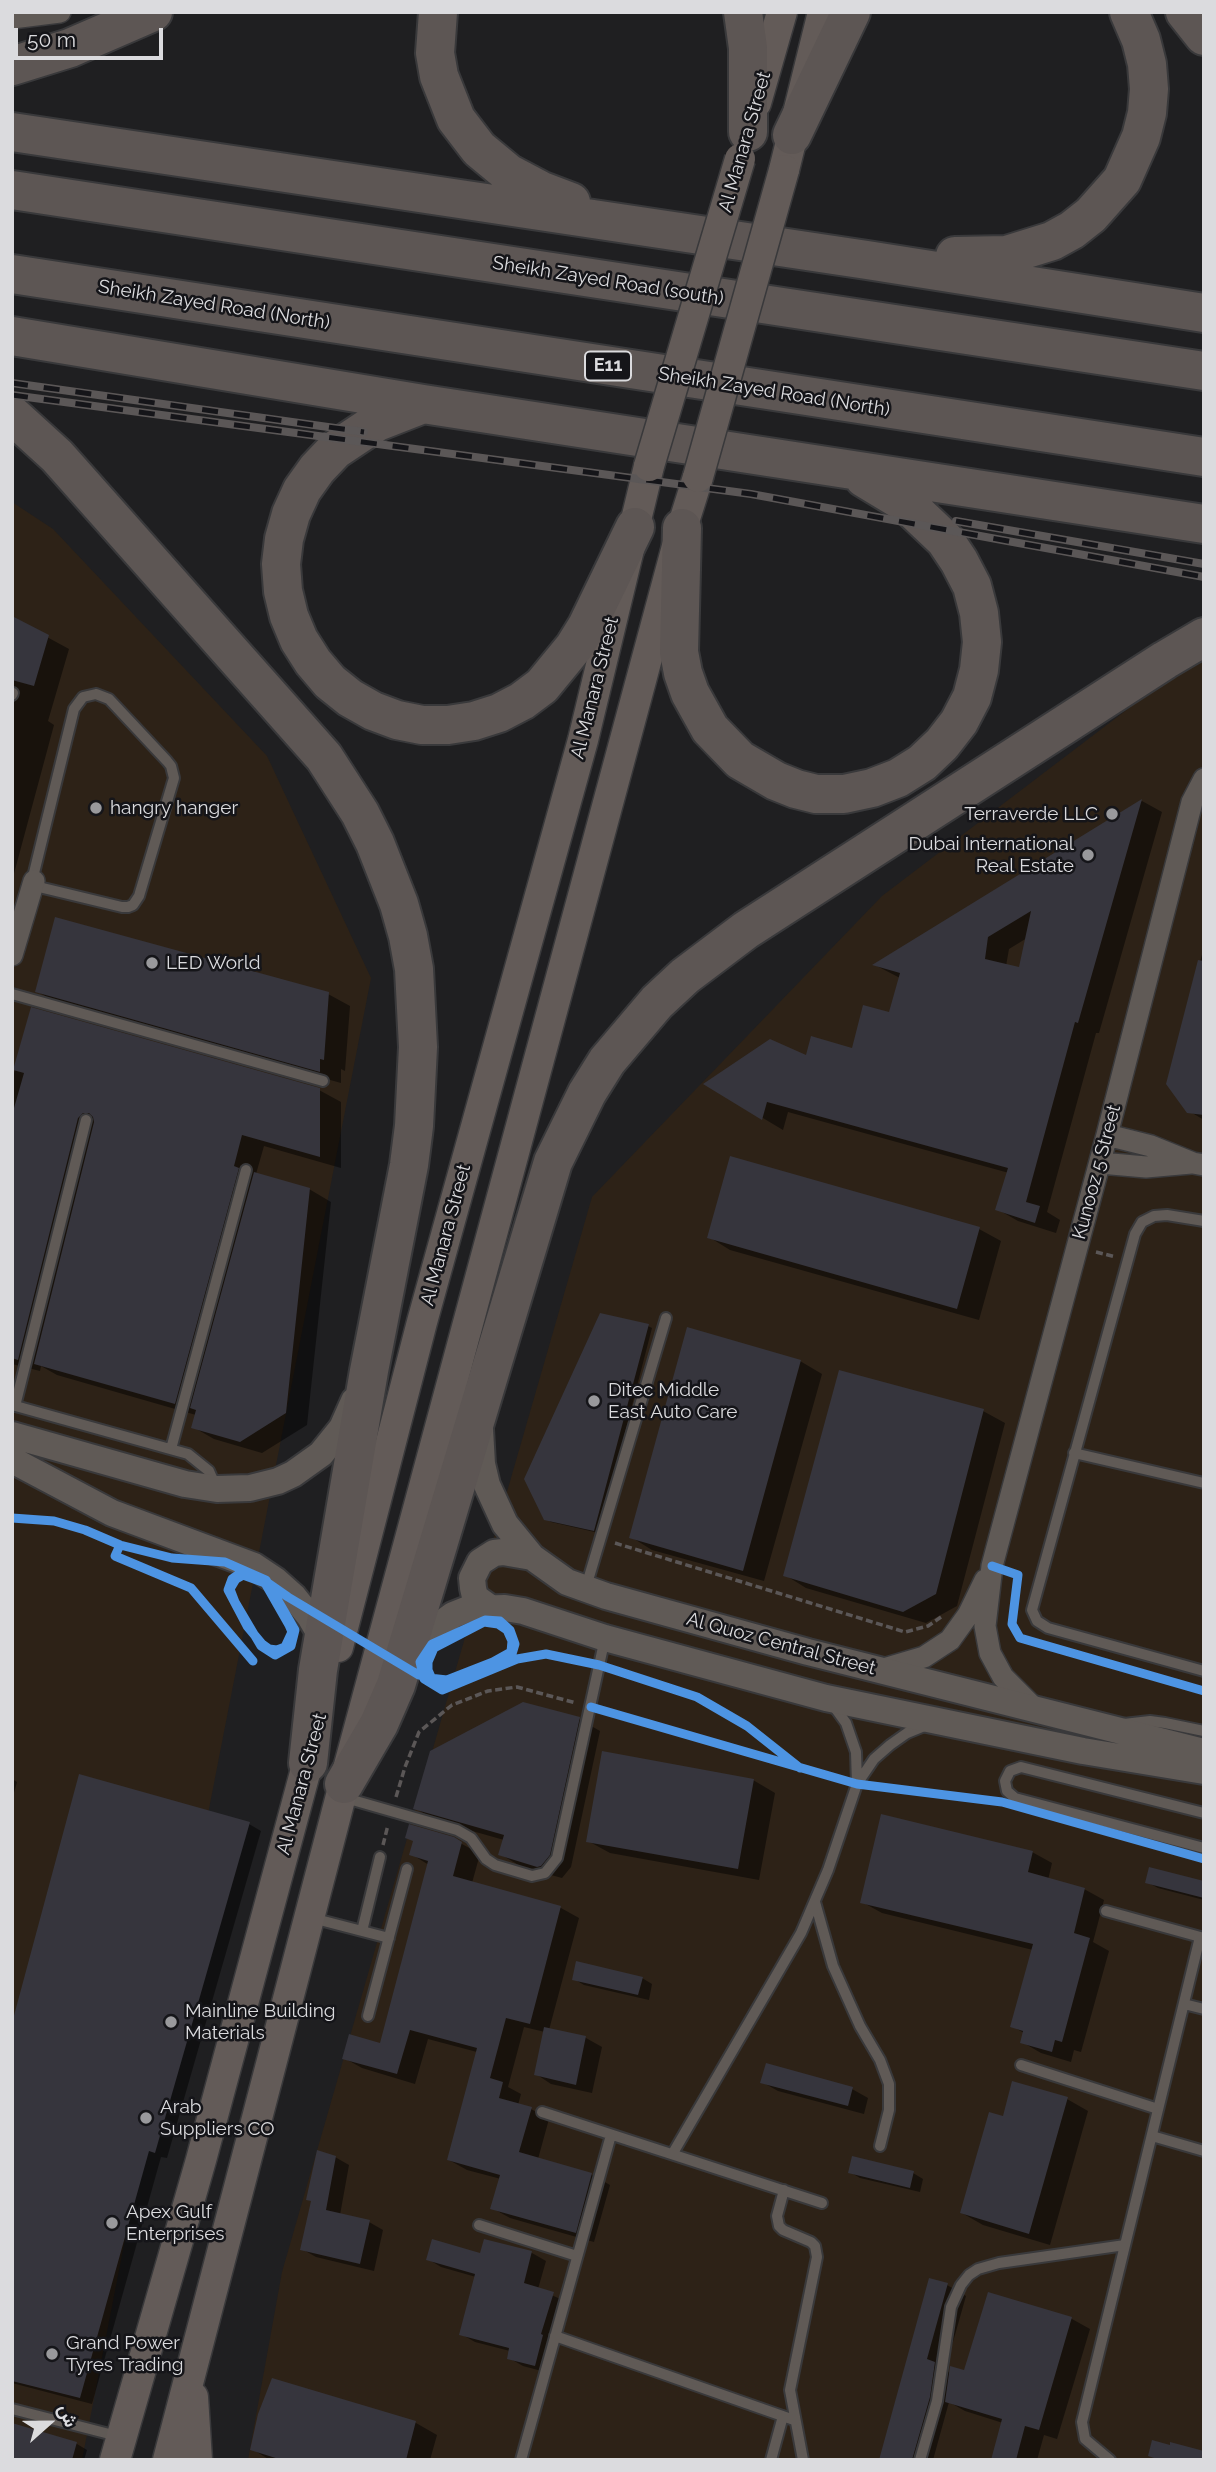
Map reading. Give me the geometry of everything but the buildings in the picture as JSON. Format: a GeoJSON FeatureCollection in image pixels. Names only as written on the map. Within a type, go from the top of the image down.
{"type":"FeatureCollection","features":[{"type":"Feature","properties":{"kind":"highway"},"geometry":{"type":"LineString","coordinates":[[12,66],[70,48],[153,12]]}},
{"type":"Feature","properties":{"kind":"highway"},"geometry":{"type":"LineString","coordinates":[[438,12],[435,53],[439,76],[456,119],[467,135],[494,162],[525,183],[625,223]]}},
{"type":"Feature","properties":{"kind":"highway"},"geometry":{"type":"LineString","coordinates":[[743,12],[748,48],[744,145]]}},
{"type":"Feature","properties":{"kind":"highway"},"geometry":{"type":"LineString","coordinates":[[788,153],[850,12]]}},
{"type":"Feature","properties":{"kind":"highway"},"geometry":{"type":"LineString","coordinates":[[867,260],[906,256],[1007,255],[1052,241],[1072,230],[1108,199],[1133,160],[1147,113],[1147,64],[1142,40],[1129,12]]}},
{"type":"Feature","properties":{"kind":"highway"},"geometry":{"type":"LineString","coordinates":[[1185,12],[1204,36]]}},
{"type":"Feature","properties":{"kind":"highway"},"geometry":{"type":"LineString","coordinates":[[12,132],[1204,313]]}},
{"type":"Feature","properties":{"kind":"highway","name":"Sheikh Zayed Road (south)"},"geometry":{"type":"LineString","coordinates":[[12,190],[1204,371]]}},
{"type":"Feature","properties":{"kind":"highway","name":"Sheikh Zayed Road (North)"},"geometry":{"type":"LineString","coordinates":[[12,274],[1204,457]]}},
{"type":"Feature","properties":{"kind":"highway"},"geometry":{"type":"LineString","coordinates":[[12,336],[423,404],[1204,524]]}},
{"type":"Feature","properties":{"kind":"highway"},"geometry":{"type":"LineString","coordinates":[[423,404],[377,422],[335,450],[302,490],[284,539],[283,591],[294,628],[313,662],[330,682],[350,698],[397,720],[449,725],[499,713],[522,701],[542,685],[574,647],[635,527]]}},
{"type":"Feature","properties":{"kind":"highway"},"geometry":{"type":"LineString","coordinates":[[12,415],[57,456],[317,749],[360,813],[388,873],[405,926],[414,969],[418,1034],[417,1087],[409,1165],[369,1371],[323,1639],[308,1763]]}},
{"type":"Feature","properties":{"kind":"highway"},"geometry":{"type":"LineString","coordinates":[[682,528],[679,652],[690,693],[710,729],[749,766],[796,789],[816,794],[872,788],[898,778],[922,764],[959,722],[972,697],[982,642],[979,613],[972,586],[945,540],[907,504],[847,468]]}},
{"type":"Feature","properties":{"kind":"highway"},"geometry":{"type":"LineString","coordinates":[[343,1791],[379,1724],[396,1685],[553,1162],[569,1127],[607,1061],[657,1002],[685,976],[746,930],[1165,660],[1204,638]]}},
{"type":"Feature","properties":{"kind":"main road","name":"Al Manara Street"},"geometry":{"type":"LineString","coordinates":[[118,2448],[201,2160],[308,1763],[422,1322],[583,740],[649,466],[782,12]]}},
{"type":"Feature","properties":{"kind":"main road"},"geometry":{"type":"LineString","coordinates":[[168,2460],[343,1791],[682,528],[788,153],[823,12]]}},
{"type":"Feature","properties":{"kind":"main road"},"geometry":{"type":"LineString","coordinates":[[191,2372],[197,2460]]}},
{"type":"Feature","properties":{"kind":"street"},"geometry":{"type":"LineString","coordinates":[[12,18],[60,12]]}},
{"type":"Feature","properties":{"kind":"street","name":"Kunooz 5 Street"},"geometry":{"type":"LineString","coordinates":[[1038,1712],[1003,1677],[990,1653],[985,1626],[992,1566],[1100,1163],[1192,802],[1204,779]]}},
{"type":"Feature","properties":{"kind":"street"},"geometry":{"type":"LineString","coordinates":[[13,952],[34,881]]}},
{"type":"Feature","properties":{"kind":"street"},"geometry":{"type":"LineString","coordinates":[[1107,1135],[1151,1146],[1198,1164]]}},
{"type":"Feature","properties":{"kind":"street"},"geometry":{"type":"LineString","coordinates":[[1100,1163],[1146,1167],[1198,1164]]}},
{"type":"Feature","properties":{"kind":"street"},"geometry":{"type":"LineString","coordinates":[[12,1435],[185,1484],[217,1489],[250,1488],[278,1481],[308,1465],[342,1427],[369,1371]]}},
{"type":"Feature","properties":{"kind":"street","name":"Al Quoz Central Street"},"geometry":{"type":"LineString","coordinates":[[481,1402],[479,1434],[487,1485],[494,1506],[532,1558],[567,1582],[877,1670],[1204,1752]]}},
{"type":"Feature","properties":{"kind":"street"},"geometry":{"type":"LineString","coordinates":[[12,1460],[112,1513],[254,1566],[294,1597],[323,1639]]}},
{"type":"Feature","properties":{"kind":"street"},"geometry":{"type":"LineString","coordinates":[[489,1607],[481,1603],[472,1588],[472,1578],[480,1562],[494,1553],[503,1552],[532,1558]]}},
{"type":"Feature","properties":{"kind":"street","name":"Kunooz 5 Street"},"geometry":{"type":"LineString","coordinates":[[877,1670],[924,1657],[950,1640],[968,1615],[992,1566]]}},
{"type":"Feature","properties":{"kind":"street","name":"Al Quoz Central Street"},"geometry":{"type":"LineString","coordinates":[[396,1685],[420,1639],[433,1627],[468,1609],[489,1607],[523,1611],[605,1638],[826,1698],[934,1722],[1204,1771]]}},
{"type":"Feature","properties":{"kind":"lane"},"geometry":{"type":"LineString","coordinates":[[103,695],[167,761],[173,772],[173,785],[139,896],[133,905],[122,907],[43,888],[34,881],[33,870],[74,709],[83,697],[103,695]]}},
{"type":"Feature","properties":{"kind":"lane"},"geometry":{"type":"LineString","coordinates":[[12,994],[323,1081]]}},
{"type":"Feature","properties":{"kind":"lane"},"geometry":{"type":"LineString","coordinates":[[86,1120],[13,1405],[188,1454],[203,1464],[217,1489]]}},
{"type":"Feature","properties":{"kind":"lane"},"geometry":{"type":"LineString","coordinates":[[171,1449],[246,1170]]}},
{"type":"Feature","properties":{"kind":"lane"},"geometry":{"type":"LineString","coordinates":[[1204,1221],[1160,1215],[1147,1218],[1138,1228],[1032,1603],[1034,1615],[1048,1628],[1204,1671]]}},
{"type":"Feature","properties":{"kind":"lane"},"geometry":{"type":"LineString","coordinates":[[585,1589],[667,1318]]}},
{"type":"Feature","properties":{"kind":"lane"},"geometry":{"type":"LineString","coordinates":[[1074,1452],[1204,1483]]}},
{"type":"Feature","properties":{"kind":"lane"},"geometry":{"type":"LineString","coordinates":[[343,1791],[457,1829],[471,1838],[486,1859],[495,1865],[532,1876],[545,1873],[557,1858],[605,1638]]}},
{"type":"Feature","properties":{"kind":"lane"},"geometry":{"type":"LineString","coordinates":[[826,1698],[846,1723],[856,1752],[857,1784]]}},
{"type":"Feature","properties":{"kind":"lane"},"geometry":{"type":"LineString","coordinates":[[1110,1728],[1150,1721],[1204,1731]]}},
{"type":"Feature","properties":{"kind":"lane"},"geometry":{"type":"LineString","coordinates":[[673,2153],[785,1963],[816,1902],[857,1784],[874,1759],[890,1745],[934,1722]]}},
{"type":"Feature","properties":{"kind":"lane"},"geometry":{"type":"LineString","coordinates":[[1204,1814],[1021,1767],[1010,1771],[1005,1781],[1007,1791],[1015,1798],[1204,1848]]}},
{"type":"Feature","properties":{"kind":"lane"},"geometry":{"type":"LineString","coordinates":[[362,1931],[380,1857]]}},
{"type":"Feature","properties":{"kind":"lane"},"geometry":{"type":"LineString","coordinates":[[368,2016],[407,1869]]}},
{"type":"Feature","properties":{"kind":"lane"},"geometry":{"type":"LineString","coordinates":[[816,1902],[833,1966],[850,2007],[880,2060],[888,2084],[889,2110],[880,2146]]}},
{"type":"Feature","properties":{"kind":"lane"},"geometry":{"type":"LineString","coordinates":[[1106,1911],[1202,1938],[1082,2428],[1088,2444],[1104,2453],[1110,2460]]}},
{"type":"Feature","properties":{"kind":"lane"},"geometry":{"type":"LineString","coordinates":[[310,1918],[389,1938]]}},
{"type":"Feature","properties":{"kind":"lane"},"geometry":{"type":"LineString","coordinates":[[1184,2004],[1204,2009]]}},
{"type":"Feature","properties":{"kind":"lane"},"geometry":{"type":"LineString","coordinates":[[1021,2065],[1158,2109]]}},
{"type":"Feature","properties":{"kind":"lane"},"geometry":{"type":"LineString","coordinates":[[542,2112],[822,2203]]}},
{"type":"Feature","properties":{"kind":"lane"},"geometry":{"type":"LineString","coordinates":[[521,2460],[611,2135]]}},
{"type":"Feature","properties":{"kind":"lane"},"geometry":{"type":"LineString","coordinates":[[1152,2136],[1204,2151]]}},
{"type":"Feature","properties":{"kind":"lane"},"geometry":{"type":"LineString","coordinates":[[784,2190],[777,2216],[779,2226],[811,2242],[815,2246],[817,2257],[791,2379],[791,2402],[803,2460]]}},
{"type":"Feature","properties":{"kind":"lane"},"geometry":{"type":"LineString","coordinates":[[479,2225],[577,2256]]}},
{"type":"Feature","properties":{"kind":"lane"},"geometry":{"type":"LineString","coordinates":[[920,2460],[937,2401],[951,2307],[961,2284],[988,2265],[1125,2245]]}},
{"type":"Feature","properties":{"kind":"lane"},"geometry":{"type":"LineString","coordinates":[[555,2336],[794,2420]]}},
{"type":"Feature","properties":{"kind":"lane"},"geometry":{"type":"LineString","coordinates":[[12,2409],[118,2448]]}},
{"type":"Feature","properties":{"kind":"lane"},"geometry":{"type":"LineString","coordinates":[[771,2460],[783,2416]]}},
{"type":"Feature","properties":{"kind":"path"},"geometry":{"type":"LineString","coordinates":[[1077,1247],[1127,1260]]}},
{"type":"Feature","properties":{"kind":"path"},"geometry":{"type":"LineString","coordinates":[[600,1539],[905,1632],[928,1626],[946,1614]]}},
{"type":"Feature","properties":{"kind":"path"},"geometry":{"type":"LineString","coordinates":[[399,1785],[419,1732],[441,1713],[465,1699],[488,1691],[517,1687],[811,1771]]}},
{"type":"Feature","properties":{"kind":"path"},"geometry":{"type":"LineString","coordinates":[[778,1751],[800,1768]]}},
{"type":"Feature","properties":{"kind":"shaded area"},"geometry":{"type":"Polygon","coordinates":[[[12,502],[53,529],[267,756],[371,978],[82,2460],[12,2460],[12,502]]]}},
{"type":"Feature","properties":{"kind":"shaded area"},"geometry":{"type":"Polygon","coordinates":[[[1204,651],[1204,2460],[248,2460],[282,2272],[592,1197],[882,896],[1204,651]]]}},
{"type":"Feature","properties":{"kind":"railway"},"geometry":{"type":"LineString","coordinates":[[12,383],[364,432]]}},
{"type":"Feature","properties":{"kind":"railway"},"geometry":{"type":"LineString","coordinates":[[12,395],[751,494],[1204,577]]}},
{"type":"Feature","properties":{"kind":"railway"},"geometry":{"type":"LineString","coordinates":[[956,521],[1204,564]]}},
{"type":"Feature","properties":{"kind":"cycle path"},"geometry":{"type":"LineString","coordinates":[[12,1518],[54,1521],[85,1530],[120,1545],[115,1556],[191,1588],[253,1661]]}},
{"type":"Feature","properties":{"kind":"cycle path"},"geometry":{"type":"LineString","coordinates":[[120,1545],[172,1558],[225,1562],[266,1580],[295,1630],[291,1646],[275,1655],[261,1646],[235,1602],[230,1589],[236,1579],[243,1575],[265,1583],[292,1632],[285,1647],[269,1649],[262,1644],[247,1626],[228,1590],[232,1579],[242,1572],[265,1581],[288,1597],[412,1671],[419,1675],[429,1678],[447,1680],[511,1652],[512,1641],[507,1630],[498,1624],[484,1622],[434,1648],[428,1662],[428,1670],[432,1679],[437,1682],[471,1676],[495,1666],[512,1654],[515,1644],[510,1630],[500,1621],[485,1620],[432,1644],[420,1662],[424,1679],[442,1690],[517,1659],[546,1654],[599,1665],[697,1697],[747,1726],[800,1768]]}},
{"type":"Feature","properties":{"kind":"cycle path"},"geometry":{"type":"LineString","coordinates":[[992,1566],[1018,1575],[1012,1624],[1020,1638],[1204,1691]]}},
{"type":"Feature","properties":{"kind":"cycle path"},"geometry":{"type":"LineString","coordinates":[[591,1707],[857,1784],[1002,1802],[1204,1859]]}},
{"type":"Feature","properties":{"kind":"place","name":"hangry hanger"},"geometry":{"type":"Point","coordinates":[96,808]}},
{"type":"Feature","properties":{"kind":"place","name":"Terraverde LLC"},"geometry":{"type":"Point","coordinates":[1112,814]}},
{"type":"Feature","properties":{"kind":"place","name":"Dubai International Real Estate"},"geometry":{"type":"Point","coordinates":[1088,855]}},
{"type":"Feature","properties":{"kind":"place","name":"LED World"},"geometry":{"type":"Point","coordinates":[152,963]}},
{"type":"Feature","properties":{"kind":"place","name":"Ditec Middle East Auto Care"},"geometry":{"type":"Point","coordinates":[594,1401]}},
{"type":"Feature","properties":{"kind":"place","name":"Mainline Building Materials"},"geometry":{"type":"Point","coordinates":[171,2022]}},
{"type":"Feature","properties":{"kind":"place","name":"Arab Suppliers CO"},"geometry":{"type":"Point","coordinates":[146,2118]}},
{"type":"Feature","properties":{"kind":"place","name":"Apex Gulf Enterprises"},"geometry":{"type":"Point","coordinates":[112,2223]}},
{"type":"Feature","properties":{"kind":"place","name":"Grand Power Tyres Trading"},"geometry":{"type":"Point","coordinates":[52,2354]}}]}
